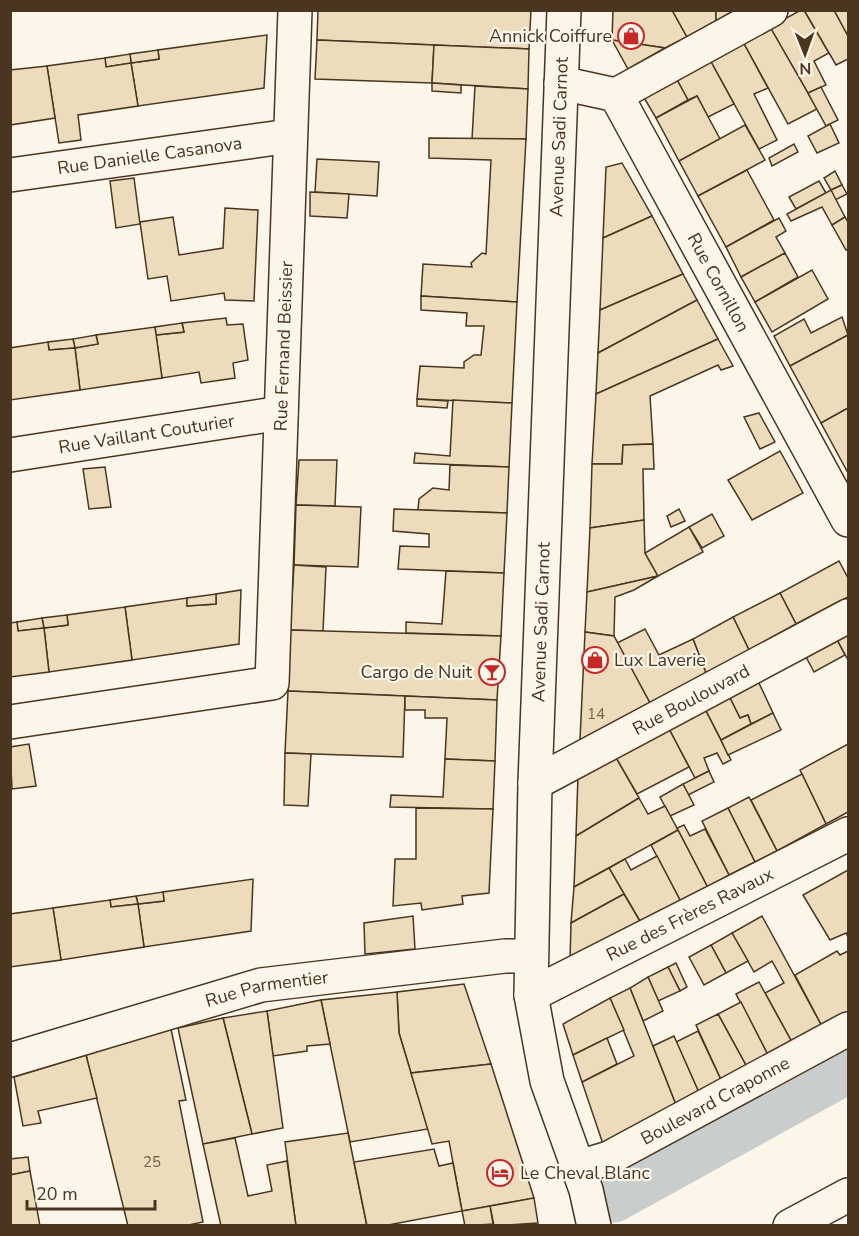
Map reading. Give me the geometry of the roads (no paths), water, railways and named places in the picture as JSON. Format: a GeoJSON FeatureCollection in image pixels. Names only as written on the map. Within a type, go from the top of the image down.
{"type":"FeatureCollection","features":[{"type":"Feature","properties":{"kind":"street","name":"Rue Fernand Beissier"},"geometry":{"type":"LineString","coordinates":[[10,722],[272,683],[295,10]]}},
{"type":"Feature","properties":{"kind":"street","name":"Avenue Sadi Carnot"},"geometry":{"type":"LineString","coordinates":[[564,10],[530,956],[531,995],[547,1081],[579,1167],[594,1226]]}},
{"type":"Feature","properties":{"kind":"street"},"geometry":{"type":"LineString","coordinates":[[561,83],[616,94],[771,10]]}},
{"type":"Feature","properties":{"kind":"street","name":"Rue Cornillon"},"geometry":{"type":"LineString","coordinates":[[616,94],[849,520]]}},
{"type":"Feature","properties":{"kind":"street","name":"Rue Danielle Casanova"},"geometry":{"type":"LineString","coordinates":[[10,175],[290,136]]}},
{"type":"Feature","properties":{"kind":"street","name":"Rue Vaillant Couturier"},"geometry":{"type":"LineString","coordinates":[[10,455],[281,413]]}},
{"type":"Feature","properties":{"kind":"street","name":"Rue Boulouvard"},"geometry":{"type":"LineString","coordinates":[[535,783],[849,616]]}},
{"type":"Feature","properties":{"kind":"street","name":"Rue des Frères Ravaux"},"geometry":{"type":"LineString","coordinates":[[531,995],[849,834]]}},
{"type":"Feature","properties":{"kind":"street","name":"Rue Parmentier"},"geometry":{"type":"LineString","coordinates":[[10,1060],[261,985],[505,956],[530,956]]}},
{"type":"Feature","properties":{"kind":"street","name":"Boulevard Craponne"},"geometry":{"type":"LineString","coordinates":[[579,1167],[609,1158],[849,1029]]}},
{"type":"Feature","properties":{"kind":"street"},"geometry":{"type":"LineString","coordinates":[[790,1226],[849,1195]]}},
{"type":"Feature","properties":{"kind":"waterway"},"geometry":{"type":"LineString","coordinates":[[614,1200],[848,1071]]}},
{"type":"Feature","properties":{"kind":"place","name":"Annick Coiffure"},"geometry":{"type":"Point","coordinates":[631,36]}},
{"type":"Feature","properties":{"kind":"place","name":"Lux Laverie"},"geometry":{"type":"Point","coordinates":[595,660]}},
{"type":"Feature","properties":{"kind":"place","name":"Cargo de Nuit"},"geometry":{"type":"Point","coordinates":[492,672]}},
{"type":"Feature","properties":{"kind":"place","name":"Le Cheval Blanc"},"geometry":{"type":"Point","coordinates":[500,1173]}}]}
